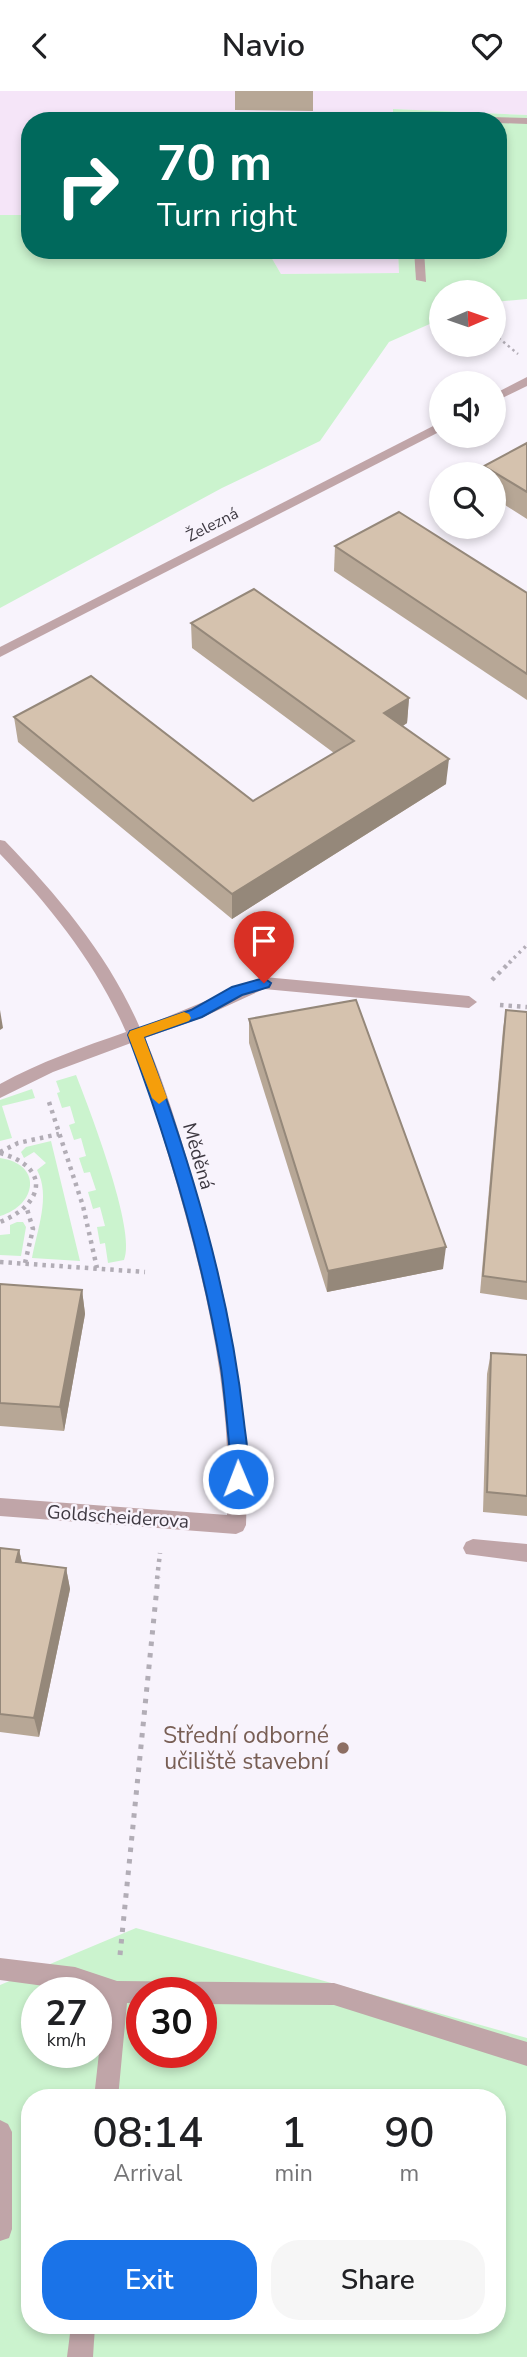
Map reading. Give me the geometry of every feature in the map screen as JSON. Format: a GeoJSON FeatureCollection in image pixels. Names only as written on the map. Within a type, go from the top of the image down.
{"type":"FeatureCollection","features":[{"type":"Feature","properties":{"kind":"street"},"geometry":{"type":"LineString","coordinates":[[507,121],[527,121]]}},
{"type":"Feature","properties":{"kind":"street"},"geometry":{"type":"LineString","coordinates":[[420,259],[422,280]]}},
{"type":"Feature","properties":{"kind":"street"},"geometry":{"type":"LineString","coordinates":[[506,392],[527,381]]}},
{"type":"Feature","properties":{"kind":"street","name":"Železná"},"geometry":{"type":"LineString","coordinates":[[0,653],[429,432]]}},
{"type":"Feature","properties":{"kind":"street","name":"Měděná"},"geometry":{"type":"LineString","coordinates":[[0,845],[73,929],[106,978],[135,1035],[166,1116],[215,1296],[230,1370],[239,1457],[236,1525]]}},
{"type":"Feature","properties":{"kind":"street"},"geometry":{"type":"LineString","coordinates":[[0,1092],[55,1062],[197,1013],[237,991],[264,983],[469,1002]]}},
{"type":"Feature","properties":{"kind":"street","name":"Goldscheiderova"},"geometry":{"type":"LineString","coordinates":[[0,1507],[236,1525]]}},
{"type":"Feature","properties":{"kind":"street"},"geometry":{"type":"LineString","coordinates":[[473,1548],[527,1553]]}},
{"type":"Feature","properties":{"kind":"street"},"geometry":{"type":"LineString","coordinates":[[0,1969],[75,1978],[117,1992],[334,1994],[527,2054]]}},
{"type":"Feature","properties":{"kind":"street"},"geometry":{"type":"LineString","coordinates":[[107,2089],[117,1992]]}},
{"type":"Feature","properties":{"kind":"street"},"geometry":{"type":"LineString","coordinates":[[0,2132],[0,2229]]}},
{"type":"Feature","properties":{"kind":"street"},"geometry":{"type":"LineString","coordinates":[[80,2357],[82,2334]]}},
{"type":"Feature","properties":{"kind":"path"},"geometry":{"type":"LineString","coordinates":[[506,344],[519,355]]}},
{"type":"Feature","properties":{"kind":"path"},"geometry":{"type":"LineString","coordinates":[[469,1002],[527,945]]}},
{"type":"Feature","properties":{"kind":"path"},"geometry":{"type":"LineString","coordinates":[[36,1072],[83,1206],[97,1269]]}},
{"type":"Feature","properties":{"kind":"path"},"geometry":{"type":"LineString","coordinates":[[0,1153],[19,1143],[59,1134]]}},
{"type":"Feature","properties":{"kind":"path"},"geometry":{"type":"LineString","coordinates":[[0,1153],[20,1159],[34,1172],[37,1189],[27,1209],[0,1222]]}},
{"type":"Feature","properties":{"kind":"path"},"geometry":{"type":"LineString","coordinates":[[25,1263],[33,1230],[32,1216],[27,1209]]}},
{"type":"Feature","properties":{"kind":"path"},"geometry":{"type":"LineString","coordinates":[[0,1262],[145,1272]]}},
{"type":"Feature","properties":{"kind":"path"},"geometry":{"type":"LineString","coordinates":[[117,1992],[163,1521]]}},
{"type":"Feature","properties":{"kind":"shaded area"},"geometry":{"type":"Polygon","coordinates":[[[0,91],[527,91],[527,115],[507,112],[393,109],[393,112],[21,112],[21,215],[0,215],[0,91]]]}},
{"type":"Feature","properties":{"kind":"shaded area"},"geometry":{"type":"Polygon","coordinates":[[[272,259],[398,259],[399,273],[281,274],[272,259]]]}},
{"type":"Feature","properties":{"kind":"green space"},"geometry":{"type":"Polygon","coordinates":[[[393,109],[460,112],[393,112],[393,109]]]}},
{"type":"Feature","properties":{"kind":"green space"},"geometry":{"type":"Polygon","coordinates":[[[507,114],[527,115],[527,299],[506,301],[506,280],[429,280],[429,324],[389,342],[320,441],[222,488],[0,608],[0,215],[21,215],[21,259],[272,259],[281,274],[399,273],[398,259],[507,259],[507,114]]]}},
{"type":"Feature","properties":{"kind":"green space"},"geometry":{"type":"Polygon","coordinates":[[[76,1075],[118,1198],[124,1224],[124,1260],[108,1263],[105,1243],[100,1244],[97,1227],[105,1226],[100,1207],[93,1209],[88,1192],[96,1190],[90,1172],[84,1173],[79,1158],[86,1156],[81,1138],[74,1140],[69,1125],[75,1123],[70,1106],[62,1108],[57,1093],[60,1092],[56,1081],[76,1075]]]}},
{"type":"Feature","properties":{"kind":"green space"},"geometry":{"type":"Polygon","coordinates":[[[32,1089],[35,1098],[2,1106],[12,1138],[0,1141],[0,1100],[32,1089]]]}},
{"type":"Feature","properties":{"kind":"green space"},"geometry":{"type":"Polygon","coordinates":[[[51,1141],[80,1261],[32,1258],[43,1202],[37,1170],[46,1163],[34,1152],[24,1158],[21,1152],[26,1147],[51,1141]]]}},
{"type":"Feature","properties":{"kind":"green space"},"geometry":{"type":"Polygon","coordinates":[[[0,1158],[23,1168],[29,1176],[30,1185],[22,1203],[0,1216],[0,1158]]]}},
{"type":"Feature","properties":{"kind":"green space"},"geometry":{"type":"Polygon","coordinates":[[[23,1222],[26,1227],[21,1256],[0,1255],[0,1235],[10,1234],[10,1225],[23,1222]]]}},
{"type":"Feature","properties":{"kind":"green space"},"geometry":{"type":"Polygon","coordinates":[[[136,1928],[527,2038],[527,2357],[0,2357],[0,1985],[136,1928]]]}},
{"type":"Feature","properties":{"kind":"building"},"geometry":{"type":"Polygon","coordinates":[[[527,443],[527,492],[506,479],[506,462],[491,462],[527,443]]]}},
{"type":"Feature","properties":{"kind":"building"},"geometry":{"type":"Polygon","coordinates":[[[399,512],[429,531],[429,539],[442,539],[527,593],[527,674],[335,546],[399,512]]]}},
{"type":"Feature","properties":{"kind":"building"},"geometry":{"type":"Polygon","coordinates":[[[254,589],[409,698],[384,713],[449,759],[232,894],[14,717],[91,676],[253,801],[354,741],[191,623],[254,589]]]}},
{"type":"Feature","properties":{"kind":"building"},"geometry":{"type":"Polygon","coordinates":[[[356,1000],[446,1247],[328,1271],[249,1019],[356,1000]]]}},
{"type":"Feature","properties":{"kind":"building"},"geometry":{"type":"Polygon","coordinates":[[[506,1010],[527,1012],[527,1282],[483,1276],[506,1010]]]}},
{"type":"Feature","properties":{"kind":"building"},"geometry":{"type":"Polygon","coordinates":[[[0,1284],[82,1290],[60,1407],[0,1403],[0,1284]]]}},
{"type":"Feature","properties":{"kind":"building"},"geometry":{"type":"Polygon","coordinates":[[[491,1353],[527,1355],[527,1496],[487,1492],[491,1353]]]}},
{"type":"Feature","properties":{"kind":"building"},"geometry":{"type":"Polygon","coordinates":[[[0,1548],[19,1550],[16,1562],[66,1568],[34,1718],[0,1714],[0,1548]]]}},
{"type":"Feature","properties":{"kind":"slow traffic"},"geometry":{"type":"LineString","coordinates":[[159,1098],[135,1035],[184,1018]]}},
{"type":"Feature","properties":{"kind":"place","name":"Střední odborné učiliště stavební"},"geometry":{"type":"Point","coordinates":[343,1748]}},
{"type":"Feature","properties":{"kind":"route"},"geometry":{"type":"LineString","coordinates":[[238,1479],[239,1457],[230,1370],[215,1296],[166,1116],[135,1035],[197,1013],[237,991],[264,983]]}}]}
